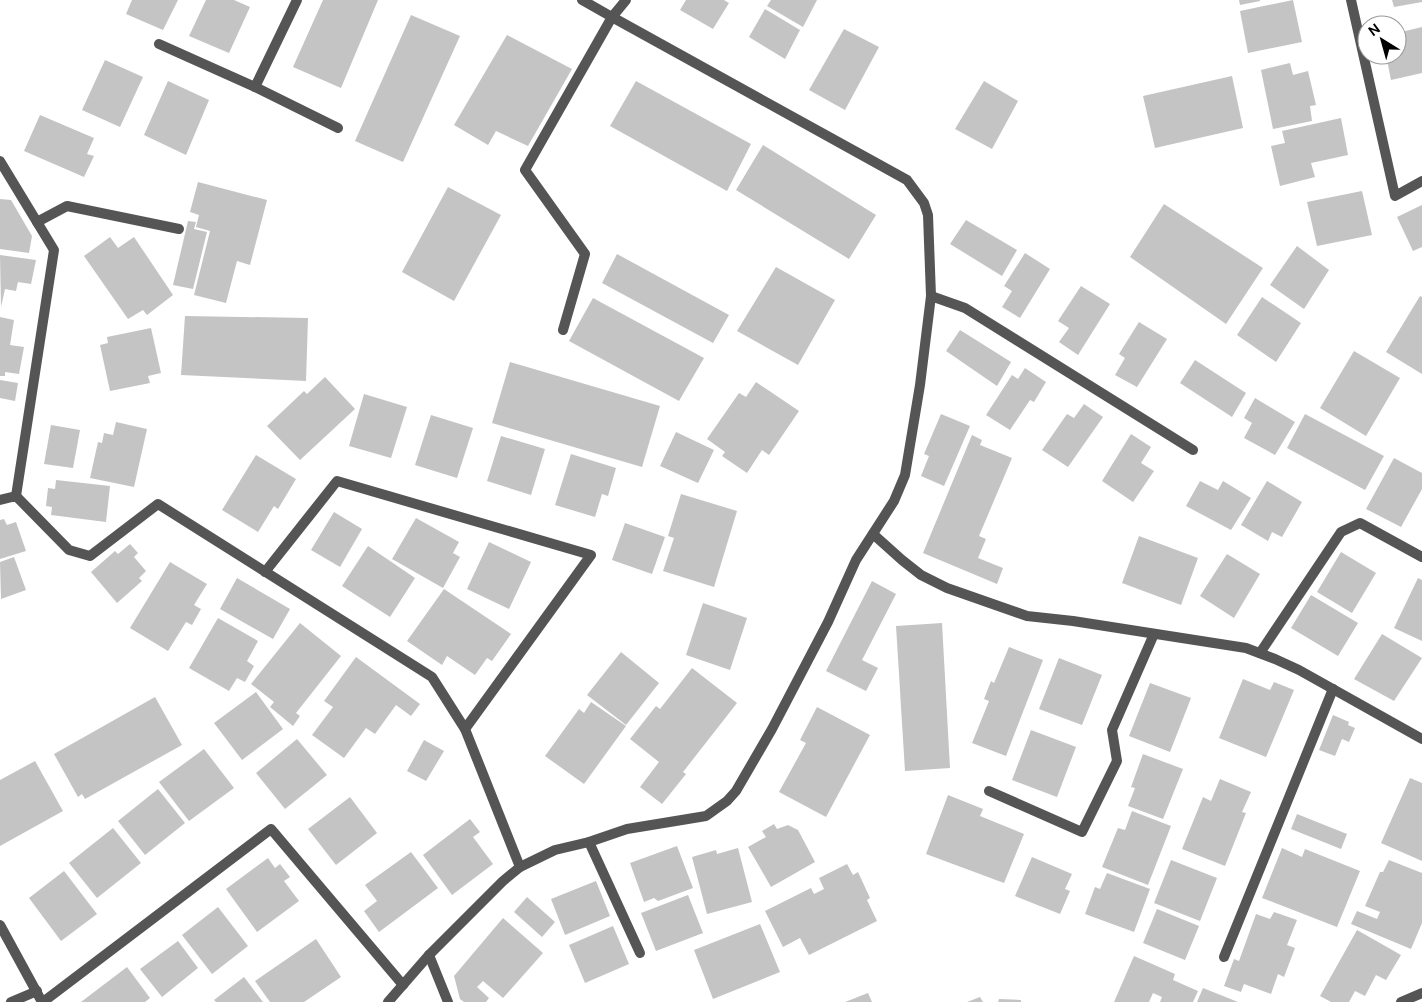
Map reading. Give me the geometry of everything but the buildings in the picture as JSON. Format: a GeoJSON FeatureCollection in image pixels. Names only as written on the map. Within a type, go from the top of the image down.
{"type":"FeatureCollection","features":[{"type":"Feature","properties":{"kind":"street"},"geometry":{"type":"LineString","coordinates":[[255,87],[297,0]]}},
{"type":"Feature","properties":{"kind":"street"},"geometry":{"type":"LineString","coordinates":[[388,1002],[430,955],[502,881],[520,867],[555,850],[588,842],[627,829],[706,816],[727,801],[736,791],[772,729],[828,622],[856,560],[894,501],[905,475],[920,385],[931,296],[928,215],[924,204],[906,180],[582,0]]}},
{"type":"Feature","properties":{"kind":"street"},"geometry":{"type":"LineString","coordinates":[[563,330],[585,254],[524,170],[612,17],[626,0]]}},
{"type":"Feature","properties":{"kind":"street"},"geometry":{"type":"LineString","coordinates":[[1351,0],[1395,196],[1422,181]]}},
{"type":"Feature","properties":{"kind":"street"},"geometry":{"type":"LineString","coordinates":[[159,44],[255,87],[338,128]]}},
{"type":"Feature","properties":{"kind":"street"},"geometry":{"type":"LineString","coordinates":[[0,161],[54,250],[16,496]]}},
{"type":"Feature","properties":{"kind":"street"},"geometry":{"type":"LineString","coordinates":[[37,222],[67,206],[178,229]]}},
{"type":"Feature","properties":{"kind":"street"},"geometry":{"type":"LineString","coordinates":[[931,296],[966,308],[1193,450]]}},
{"type":"Feature","properties":{"kind":"street"},"geometry":{"type":"LineString","coordinates":[[265,572],[336,481],[592,555],[465,728]]}},
{"type":"Feature","properties":{"kind":"street"},"geometry":{"type":"LineString","coordinates":[[0,500],[16,496]]}},
{"type":"Feature","properties":{"kind":"street"},"geometry":{"type":"LineString","coordinates":[[16,496],[70,550],[90,556],[158,504],[432,677],[465,728],[520,867]]}},
{"type":"Feature","properties":{"kind":"street"},"geometry":{"type":"LineString","coordinates":[[1260,653],[1341,532],[1360,523],[1422,557]]}},
{"type":"Feature","properties":{"kind":"street"},"geometry":{"type":"LineString","coordinates":[[873,534],[921,574],[947,588],[1027,616],[1073,621],[1246,648],[1299,670],[1421,738]]}},
{"type":"Feature","properties":{"kind":"street"},"geometry":{"type":"LineString","coordinates":[[989,792],[1082,832],[1117,760],[1112,730],[1154,634]]}},
{"type":"Feature","properties":{"kind":"street"},"geometry":{"type":"LineString","coordinates":[[1224,957],[1333,689]]}},
{"type":"Feature","properties":{"kind":"street"},"geometry":{"type":"LineString","coordinates":[[0,925],[43,1002],[271,829],[403,985]]}},
{"type":"Feature","properties":{"kind":"street"},"geometry":{"type":"LineString","coordinates":[[588,842],[640,953]]}},
{"type":"Feature","properties":{"kind":"street"},"geometry":{"type":"LineString","coordinates":[[430,955],[448,1002]]}},
{"type":"Feature","properties":{"kind":"street"},"geometry":{"type":"LineString","coordinates":[[11,1002],[37,991]]}},
{"type":"Feature","properties":{"kind":"street"},"geometry":{"type":"LineString","coordinates":[[1401,1002],[1422,993]]}}]}
